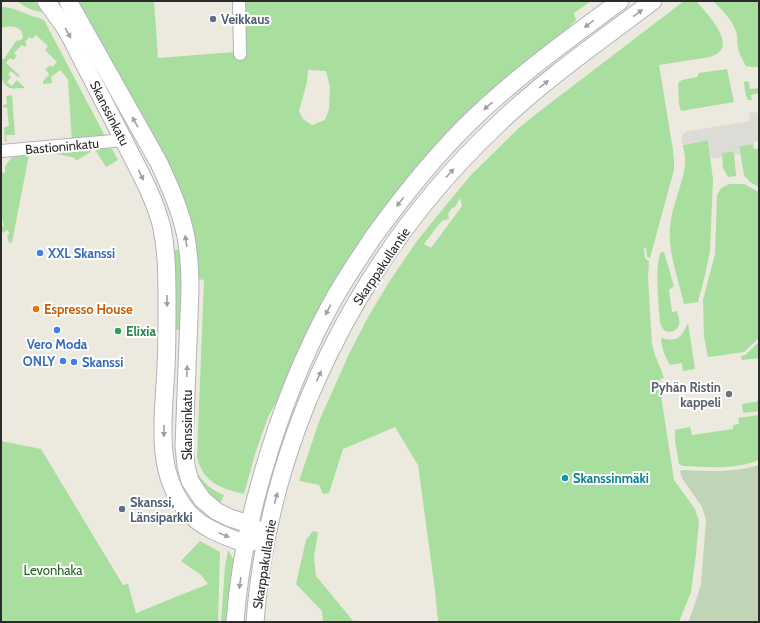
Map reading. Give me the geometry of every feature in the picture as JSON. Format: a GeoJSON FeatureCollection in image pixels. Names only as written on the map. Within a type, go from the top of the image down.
{"type":"FeatureCollection","features":[{"type":"Feature","properties":{"kind":"main road","name":"Skanssinkatu"},"geometry":{"type":"LineString","coordinates":[[46,1],[71,38],[124,140],[140,172],[157,212],[161,227],[166,252],[167,281],[167,342],[163,440],[169,479],[175,492],[194,518],[209,529],[246,544]]}},
{"type":"Feature","properties":{"kind":"main road","name":"Skanssinkatu"},"geometry":{"type":"LineString","coordinates":[[68,1],[159,163],[171,189],[182,222],[190,276],[184,446],[186,466],[190,481],[202,499],[210,507],[226,516],[250,524],[267,536]]}},
{"type":"Feature","properties":{"kind":"main road","name":"Skarppakullantie"},"geometry":{"type":"LineString","coordinates":[[235,622],[246,544],[256,494],[276,428],[298,370],[331,303],[357,261],[377,232],[429,165],[478,114],[514,82],[620,1]]}},
{"type":"Feature","properties":{"kind":"main road","name":"Skarppakullantie"},"geometry":{"type":"LineString","coordinates":[[255,622],[267,536],[286,462],[318,378],[350,313],[373,274],[446,176],[495,126],[550,80],[653,1]]}},
{"type":"Feature","properties":{"kind":"main road"},"geometry":{"type":"LineString","coordinates":[[246,544],[267,536]]}},
{"type":"Feature","properties":{"kind":"street"},"geometry":{"type":"LineString","coordinates":[[239,1],[240,54]]}},
{"type":"Feature","properties":{"kind":"street","name":"Bastioninkatu"},"geometry":{"type":"LineString","coordinates":[[1,151],[124,140]]}},
{"type":"Feature","properties":{"kind":"green space"},"geometry":{"type":"Polygon","coordinates":[[[18,1],[38,3],[45,13],[30,9],[18,1]]]}},
{"type":"Feature","properties":{"kind":"green space"},"geometry":{"type":"Polygon","coordinates":[[[82,1],[154,1],[158,58],[235,52],[243,1],[591,1],[574,13],[576,20],[558,39],[407,181],[268,417],[255,454],[244,494],[226,489],[211,481],[203,472],[197,457],[204,280],[198,279],[185,221],[75,7],[82,1]],[[308,70],[307,82],[299,111],[303,119],[312,125],[325,120],[329,109],[330,87],[326,71],[308,70]]]}},
{"type":"Feature","properties":{"kind":"green space"},"geometry":{"type":"Polygon","coordinates":[[[684,1],[696,1],[715,24],[722,38],[723,45],[721,50],[710,57],[659,65],[673,150],[674,170],[650,258],[647,257],[646,248],[644,248],[645,258],[649,261],[648,278],[652,344],[664,378],[660,379],[660,389],[674,480],[695,509],[699,521],[691,592],[679,622],[438,622],[418,465],[395,427],[343,449],[329,493],[323,494],[319,485],[299,481],[320,419],[349,354],[367,319],[389,282],[417,241],[471,175],[520,127],[684,1]],[[460,198],[455,207],[452,208],[448,214],[449,219],[442,221],[424,244],[431,248],[462,206],[460,198]]]}},
{"type":"Feature","properties":{"kind":"green space"},"geometry":{"type":"Polygon","coordinates":[[[713,1],[759,1],[759,67],[746,66],[740,55],[737,34],[731,21],[713,1]]]}},
{"type":"Feature","properties":{"kind":"green space"},"geometry":{"type":"Polygon","coordinates":[[[1,7],[13,9],[44,20],[105,137],[72,141],[68,80],[60,70],[51,77],[52,83],[43,84],[43,81],[49,75],[45,70],[50,65],[52,67],[57,62],[45,50],[48,46],[36,35],[32,39],[29,37],[25,42],[27,44],[25,47],[22,45],[14,53],[17,56],[13,60],[10,58],[6,63],[20,76],[18,77],[11,71],[8,74],[11,77],[7,82],[12,86],[17,80],[24,88],[10,88],[4,84],[1,59],[4,59],[16,41],[23,38],[21,31],[16,27],[1,28],[1,7]]]}},
{"type":"Feature","properties":{"kind":"green space"},"geometry":{"type":"Polygon","coordinates":[[[727,69],[734,102],[681,111],[679,104],[678,83],[682,80],[697,77],[699,73],[727,69]]]}},
{"type":"Feature","properties":{"kind":"green space"},"geometry":{"type":"Polygon","coordinates":[[[744,82],[749,82],[750,89],[759,88],[759,93],[751,95],[752,100],[748,100],[746,96],[744,82]]]}},
{"type":"Feature","properties":{"kind":"green space"},"geometry":{"type":"Polygon","coordinates":[[[12,95],[15,135],[6,135],[7,142],[5,142],[4,128],[9,126],[7,108],[3,107],[3,105],[7,104],[6,96],[12,95]]]}},
{"type":"Feature","properties":{"kind":"green space"},"geometry":{"type":"Polygon","coordinates":[[[708,140],[713,180],[710,251],[698,302],[684,304],[674,267],[670,238],[671,221],[685,166],[683,145],[708,140]]]}},
{"type":"Feature","properties":{"kind":"green space"},"geometry":{"type":"Polygon","coordinates":[[[753,144],[754,149],[759,149],[759,187],[750,182],[744,175],[739,146],[753,144]]]}},
{"type":"Feature","properties":{"kind":"green space"},"geometry":{"type":"Polygon","coordinates":[[[86,148],[92,151],[77,160],[75,160],[75,158],[48,152],[86,148]]]}},
{"type":"Feature","properties":{"kind":"green space"},"geometry":{"type":"Polygon","coordinates":[[[94,148],[112,149],[118,160],[106,167],[94,148]]]}},
{"type":"Feature","properties":{"kind":"green space"},"geometry":{"type":"Polygon","coordinates":[[[734,151],[736,176],[728,177],[723,168],[722,153],[734,151]]]}},
{"type":"Feature","properties":{"kind":"green space"},"geometry":{"type":"Polygon","coordinates":[[[29,155],[12,242],[9,243],[7,235],[9,232],[7,230],[3,233],[1,227],[4,226],[1,215],[1,172],[5,173],[5,166],[12,157],[29,155]]]}},
{"type":"Feature","properties":{"kind":"green space"},"geometry":{"type":"Polygon","coordinates":[[[730,184],[744,184],[759,191],[759,338],[744,352],[708,357],[704,337],[703,300],[715,254],[717,196],[722,188],[730,184]]]}},
{"type":"Feature","properties":{"kind":"green space"},"geometry":{"type":"Polygon","coordinates":[[[183,249],[184,330],[170,330],[169,250],[183,249]]]}},
{"type":"Feature","properties":{"kind":"green space"},"geometry":{"type":"Polygon","coordinates":[[[661,252],[664,252],[674,286],[669,290],[672,312],[677,311],[679,319],[677,329],[670,332],[665,331],[660,323],[657,276],[661,252]]]}},
{"type":"Feature","properties":{"kind":"green space"},"geometry":{"type":"Polygon","coordinates":[[[688,323],[695,369],[683,371],[682,363],[670,365],[664,353],[661,339],[676,339],[684,332],[688,323]]]}},
{"type":"Feature","properties":{"kind":"green space"},"geometry":{"type":"Polygon","coordinates":[[[759,342],[759,358],[742,360],[741,356],[745,355],[759,342]]]}},
{"type":"Feature","properties":{"kind":"green space"},"geometry":{"type":"Polygon","coordinates":[[[759,401],[759,411],[743,413],[742,404],[759,401]]]}},
{"type":"Feature","properties":{"kind":"green space"},"geometry":{"type":"Polygon","coordinates":[[[759,415],[759,460],[731,467],[683,466],[679,464],[675,441],[675,430],[690,427],[692,435],[733,429],[733,425],[739,424],[738,418],[759,415]]]}},
{"type":"Feature","properties":{"kind":"green space","name":"Levonhaka"},"geometry":{"type":"Polygon","coordinates":[[[1,441],[41,449],[123,585],[128,584],[136,613],[208,584],[201,575],[181,561],[200,541],[220,552],[218,622],[1,622],[1,441]]]}},
{"type":"Feature","properties":{"kind":"green space"},"geometry":{"type":"Polygon","coordinates":[[[192,448],[192,457],[200,477],[208,486],[224,495],[219,505],[203,492],[188,461],[192,448]]]}},
{"type":"Feature","properties":{"kind":"green space"},"geometry":{"type":"Polygon","coordinates":[[[759,465],[759,622],[688,622],[701,584],[706,520],[702,507],[682,478],[680,471],[730,470],[749,468],[759,465]]]}},
{"type":"Feature","properties":{"kind":"green space"},"geometry":{"type":"Polygon","coordinates":[[[313,531],[318,532],[314,557],[316,576],[354,622],[323,622],[322,611],[296,584],[306,540],[313,531]]]}},
{"type":"Feature","properties":{"kind":"green space"},"geometry":{"type":"Polygon","coordinates":[[[228,550],[236,564],[229,622],[221,622],[225,567],[228,550]]]}},
{"type":"Feature","properties":{"kind":"shaded area"},"geometry":{"type":"Polygon","coordinates":[[[757,112],[759,141],[754,141],[754,144],[739,146],[740,154],[734,155],[733,151],[722,153],[722,157],[710,159],[708,140],[683,145],[682,136],[684,133],[750,121],[749,113],[757,112]]]}},
{"type":"Feature","properties":{"kind":"place","name":"Veikkaus"},"geometry":{"type":"Point","coordinates":[213,19]}},
{"type":"Feature","properties":{"kind":"place","name":"XXL Skanssi"},"geometry":{"type":"Point","coordinates":[40,253]}},
{"type":"Feature","properties":{"kind":"place","name":"Espresso House"},"geometry":{"type":"Point","coordinates":[36,309]}},
{"type":"Feature","properties":{"kind":"place","name":"Vero Moda"},"geometry":{"type":"Point","coordinates":[57,330]}},
{"type":"Feature","properties":{"kind":"place","name":"Elixia"},"geometry":{"type":"Point","coordinates":[118,331]}},
{"type":"Feature","properties":{"kind":"place","name":"ONLY"},"geometry":{"type":"Point","coordinates":[63,361]}},
{"type":"Feature","properties":{"kind":"place","name":"Skanssi"},"geometry":{"type":"Point","coordinates":[74,362]}},
{"type":"Feature","properties":{"kind":"place","name":"Pyhän Ristin kappeli"},"geometry":{"type":"Point","coordinates":[729,394]}},
{"type":"Feature","properties":{"kind":"place","name":"Skanssinmäki"},"geometry":{"type":"Point","coordinates":[565,478]}},
{"type":"Feature","properties":{"kind":"place","name":"Skanssi, Länsiparkki"},"geometry":{"type":"Point","coordinates":[122,509]}}]}
